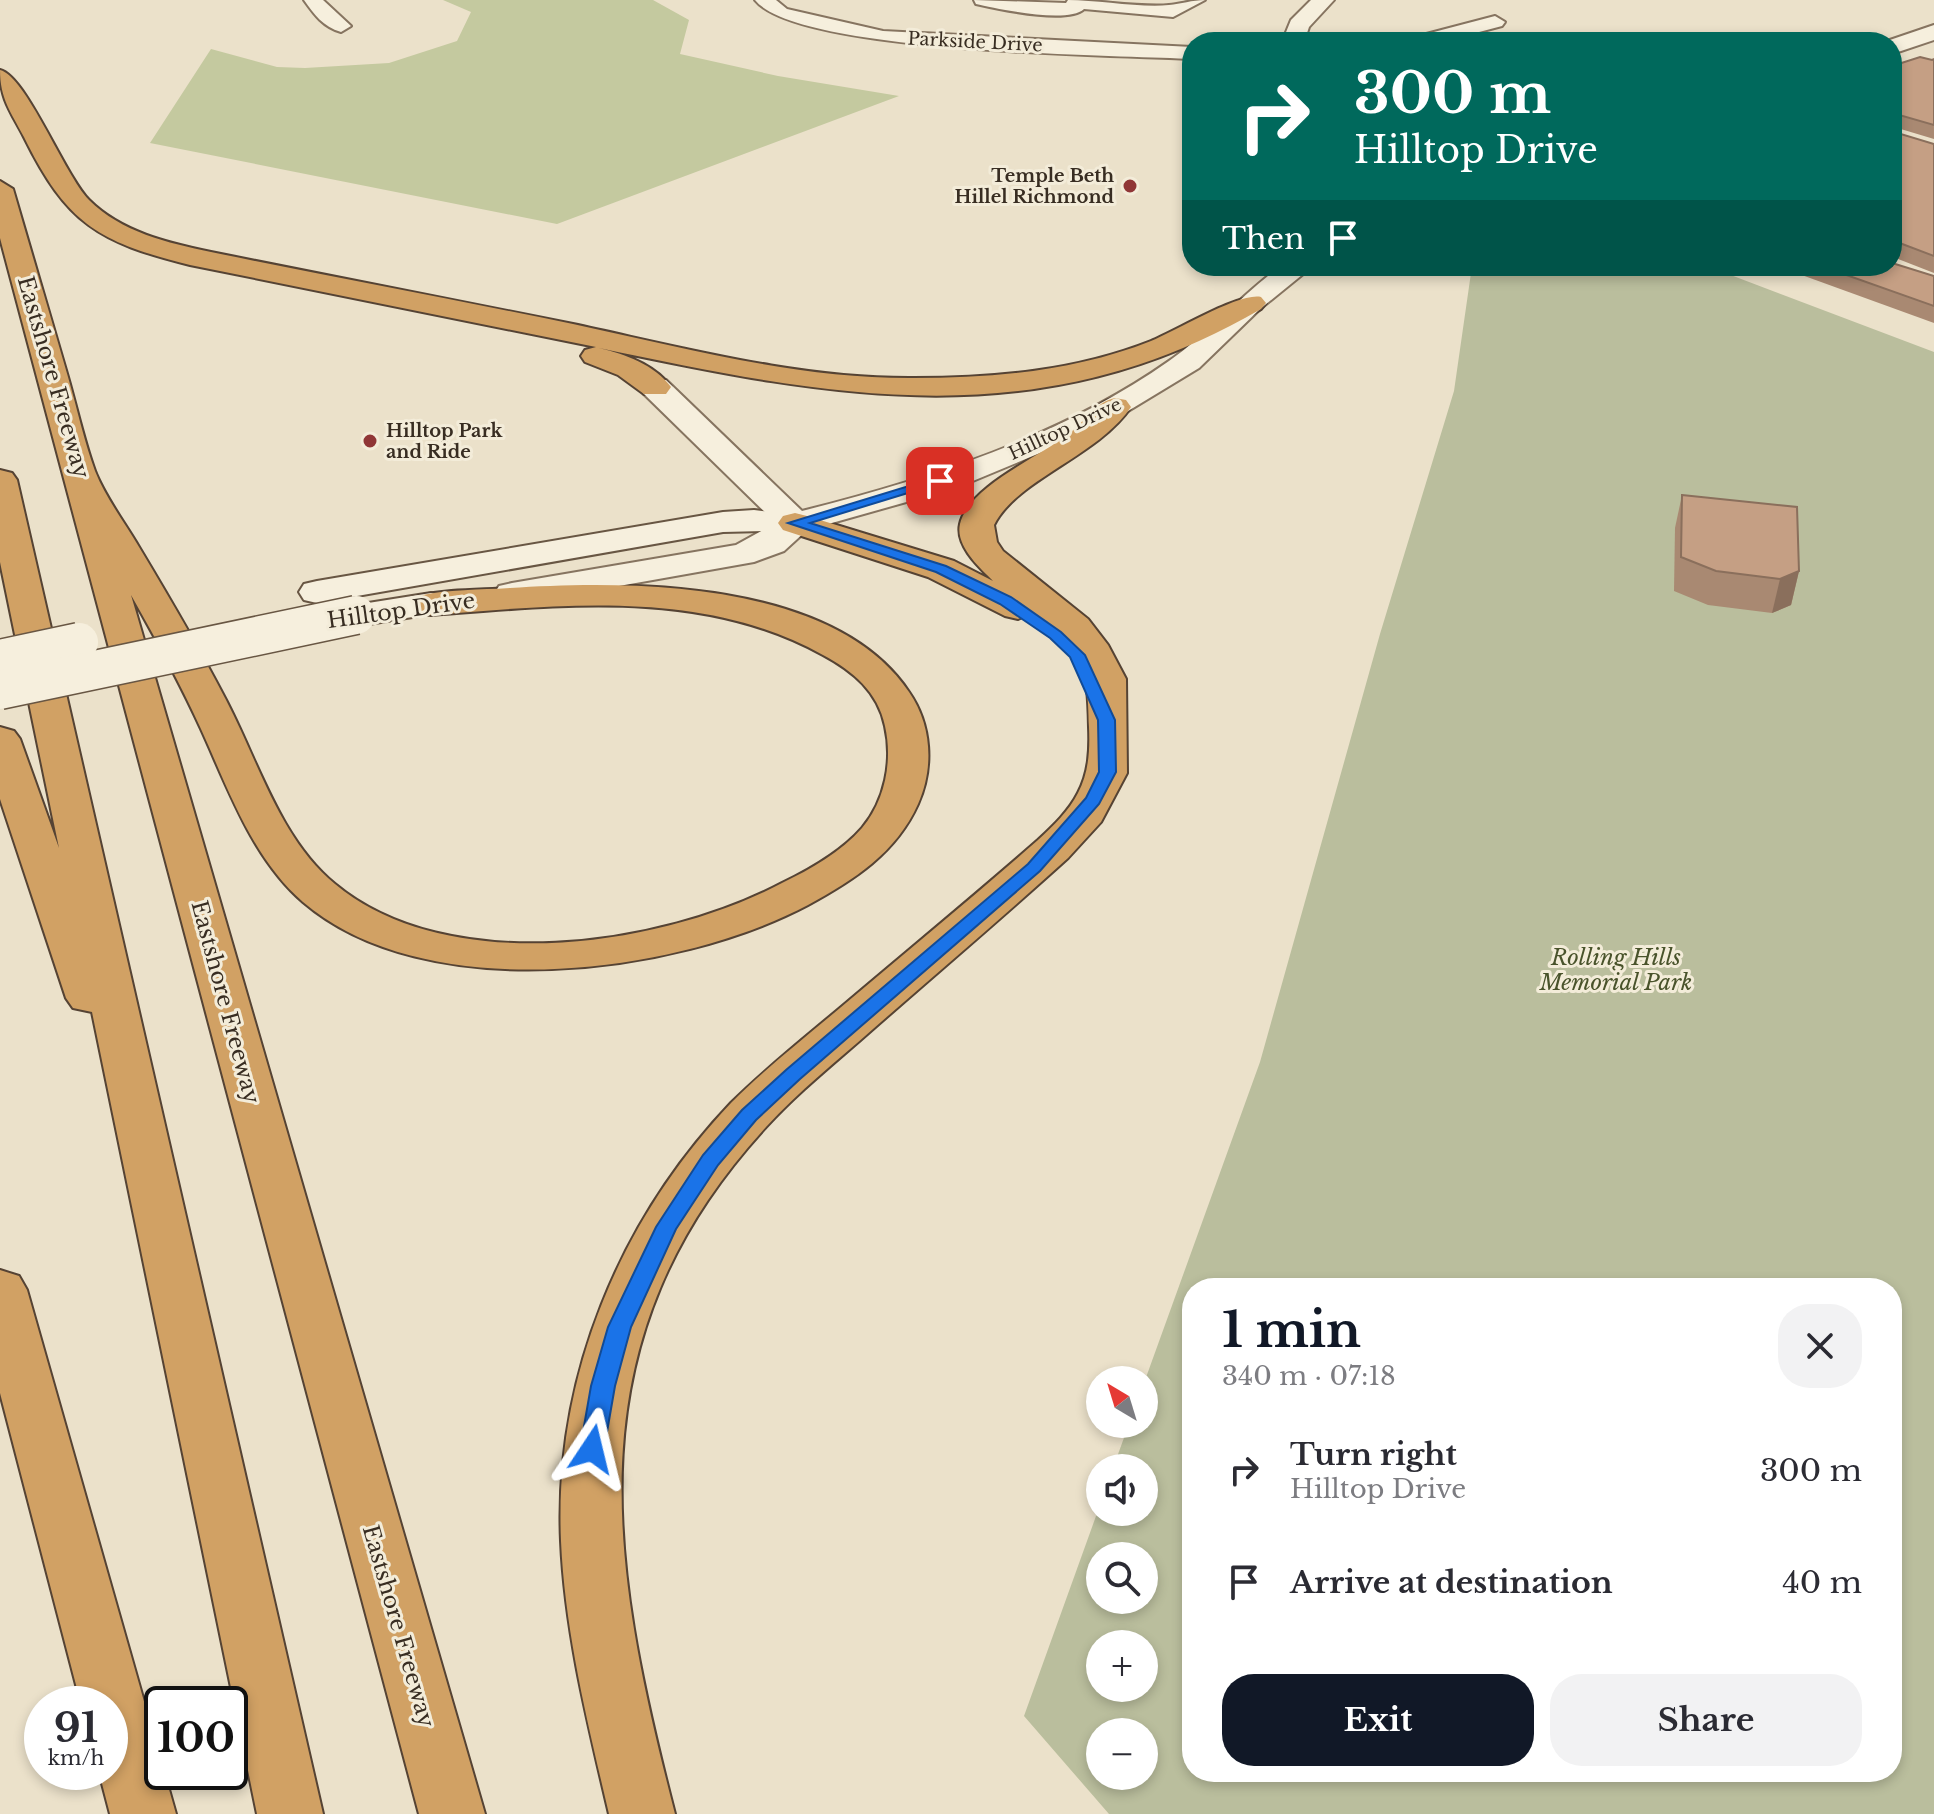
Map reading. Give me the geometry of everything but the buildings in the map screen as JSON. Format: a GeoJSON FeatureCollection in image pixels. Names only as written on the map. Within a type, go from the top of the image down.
{"type":"FeatureCollection","features":[{"type":"Feature","properties":{"kind":"highway"},"geometry":{"type":"LineString","coordinates":[[0,77],[76,200],[105,225],[175,252],[409,303],[490,316],[800,381],[926,388],[1018,383],[1100,368],[1196,336],[1251,303]]}},
{"type":"Feature","properties":{"kind":"highway","name":"Eastshore Freeway"},"geometry":{"type":"LineString","coordinates":[[0,189],[84,482],[452,1814]]}},
{"type":"Feature","properties":{"kind":"highway"},"geometry":{"type":"LineString","coordinates":[[409,303],[474,325],[611,360],[629,368],[655,387]]}},
{"type":"Feature","properties":{"kind":"highway"},"geometry":{"type":"LineString","coordinates":[[642,1814],[606,1655],[595,1582],[591,1517],[592,1449],[603,1386],[620,1327],[645,1266],[677,1207],[749,1115],[979,911],[1034,867],[1067,834],[1093,800],[1107,772],[1107,679],[1095,653],[1055,609],[989,560],[978,544],[976,529],[981,513],[999,495],[1081,440],[1115,407]]}},
{"type":"Feature","properties":{"kind":"highway"},"geometry":{"type":"LineString","coordinates":[[0,480],[290,1814]]}},
{"type":"Feature","properties":{"kind":"highway"},"geometry":{"type":"LineString","coordinates":[[84,482],[207,699],[285,854],[318,892],[338,909],[375,928],[426,944],[481,952],[544,955],[610,953],[681,940],[745,919],[799,894],[844,866],[867,846],[878,836],[896,807],[907,777],[910,746],[903,715],[889,689],[866,665],[794,624],[753,611],[654,597],[431,604]]}},
{"type":"Feature","properties":{"kind":"highway"},"geometry":{"type":"LineString","coordinates":[[795,523],[941,569],[1031,616],[1077,655],[1106,720]]}},
{"type":"Feature","properties":{"kind":"highway"},"geometry":{"type":"LineString","coordinates":[[0,739],[155,1188]]}},
{"type":"Feature","properties":{"kind":"highway"},"geometry":{"type":"LineString","coordinates":[[1,1289],[143,1814]]}},
{"type":"Feature","properties":{"kind":"street"},"geometry":{"type":"LineString","coordinates":[[313,0],[325,16],[341,26]]}},
{"type":"Feature","properties":{"kind":"street","name":"Parkside Drive"},"geometry":{"type":"LineString","coordinates":[[764,0],[781,13],[883,37],[1182,52]]}},
{"type":"Feature","properties":{"kind":"street"},"geometry":{"type":"LineString","coordinates":[[983,0],[1017,7],[1075,4],[1173,11],[1196,0]]}},
{"type":"Feature","properties":{"kind":"street"},"geometry":{"type":"LineString","coordinates":[[1297,32],[1299,25],[1323,0]]}},
{"type":"Feature","properties":{"kind":"street"},"geometry":{"type":"LineString","coordinates":[[1074,47],[1075,4]]}},
{"type":"Feature","properties":{"kind":"street"},"geometry":{"type":"LineString","coordinates":[[1456,32],[1495,22]]}},
{"type":"Feature","properties":{"kind":"street"},"geometry":{"type":"LineString","coordinates":[[1902,44],[1929,37]]}},
{"type":"Feature","properties":{"kind":"street","name":"Hilltop Drive"},"geometry":{"type":"LineString","coordinates":[[0,659],[317,592],[723,522],[754,520],[795,523],[961,473],[1115,407],[1179,368],[1286,276]]}},
{"type":"Feature","properties":{"kind":"street"},"geometry":{"type":"LineString","coordinates":[[655,387],[795,523]]}},
{"type":"Feature","properties":{"kind":"street","name":"Hilltop Drive"},"geometry":{"type":"LineString","coordinates":[[0,690],[356,615],[643,574],[742,555],[776,541],[795,523]]}},
{"type":"Feature","properties":{"kind":"green space"},"geometry":{"type":"Polygon","coordinates":[[[443,0],[653,0],[689,20],[680,54],[778,76],[899,96],[557,224],[150,143],[211,49],[277,67],[389,63],[457,41],[471,12],[443,0]]]}},
{"type":"Feature","properties":{"kind":"green space","name":"Rolling Hills Memorial Park"},"geometry":{"type":"Polygon","coordinates":[[[1471,276],[1733,276],[1934,352],[1934,1814],[1109,1814],[1088,1790],[1158,1790],[1158,1718],[1086,1718],[1086,1787],[1024,1716],[1086,1544],[1086,1614],[1158,1614],[1158,1542],[1087,1542],[1092,1526],[1158,1526],[1158,1454],[1118,1454],[1124,1438],[1158,1438],[1158,1366],[1150,1366],[1260,1062],[1380,634],[1454,391],[1471,276]]]}},
{"type":"Feature","properties":{"kind":"place","name":"Temple Beth Hillel Richmond"},"geometry":{"type":"Point","coordinates":[1130,186]}},
{"type":"Feature","properties":{"kind":"place","name":"Hilltop Park and Ride"},"geometry":{"type":"Point","coordinates":[370,441]}},
{"type":"Feature","properties":{"kind":"route"},"geometry":{"type":"LineString","coordinates":[[592,1449],[603,1386],[620,1327],[645,1266],[677,1207],[711,1160],[749,1115],[793,1074],[979,911],[1034,867],[1067,834],[1093,800],[1107,772],[1106,720],[1077,655],[1056,635],[1006,600],[976,584],[907,556],[795,523],[873,503],[940,481]]}}]}
